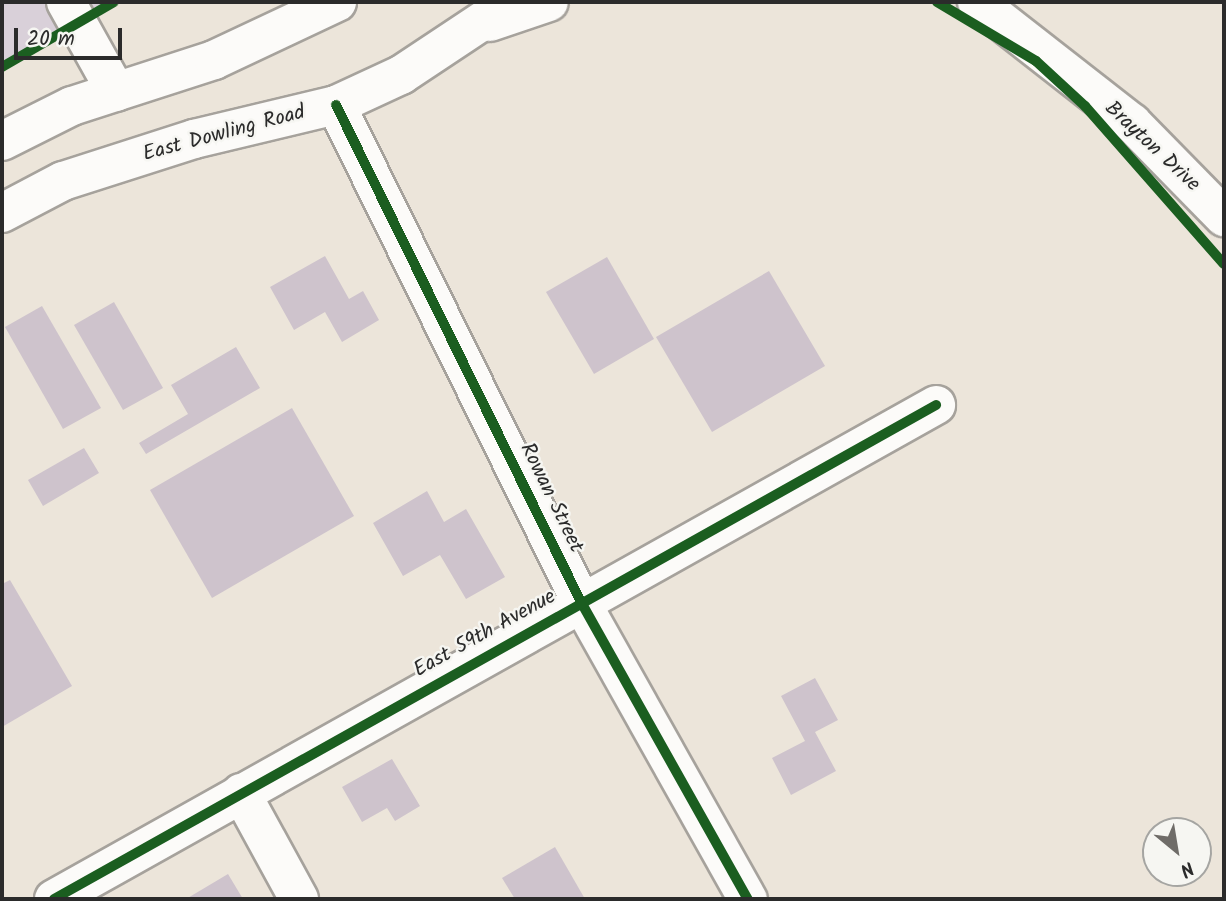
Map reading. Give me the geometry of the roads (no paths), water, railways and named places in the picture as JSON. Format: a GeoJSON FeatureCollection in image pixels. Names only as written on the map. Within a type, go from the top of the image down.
{"type":"FeatureCollection","features":[{"type":"Feature","properties":{"kind":"street"},"geometry":{"type":"LineString","coordinates":[[66,2],[116,92]]}},
{"type":"Feature","properties":{"kind":"street"},"geometry":{"type":"LineString","coordinates":[[2,141],[72,106],[214,60],[337,2]]}},
{"type":"Feature","properties":{"kind":"street","name":"East Dowling Road"},"geometry":{"type":"LineString","coordinates":[[2,213],[63,181],[167,147],[336,105],[401,75],[481,25],[511,2]]}},
{"type":"Feature","properties":{"kind":"street"},"geometry":{"type":"LineString","coordinates":[[481,25],[549,2]]}},
{"type":"Feature","properties":{"kind":"street","name":"Brayton Drive"},"geometry":{"type":"LineString","coordinates":[[977,2],[1132,123],[1224,217]]}},
{"type":"Feature","properties":{"kind":"street","name":"Rowan Street"},"geometry":{"type":"LineString","coordinates":[[336,105],[581,602],[748,899]]}},
{"type":"Feature","properties":{"kind":"street","name":"East 59th Avenue"},"geometry":{"type":"LineString","coordinates":[[54,899],[936,405]]}},
{"type":"Feature","properties":{"kind":"street"},"geometry":{"type":"LineString","coordinates":[[241,793],[299,899]]}}]}
